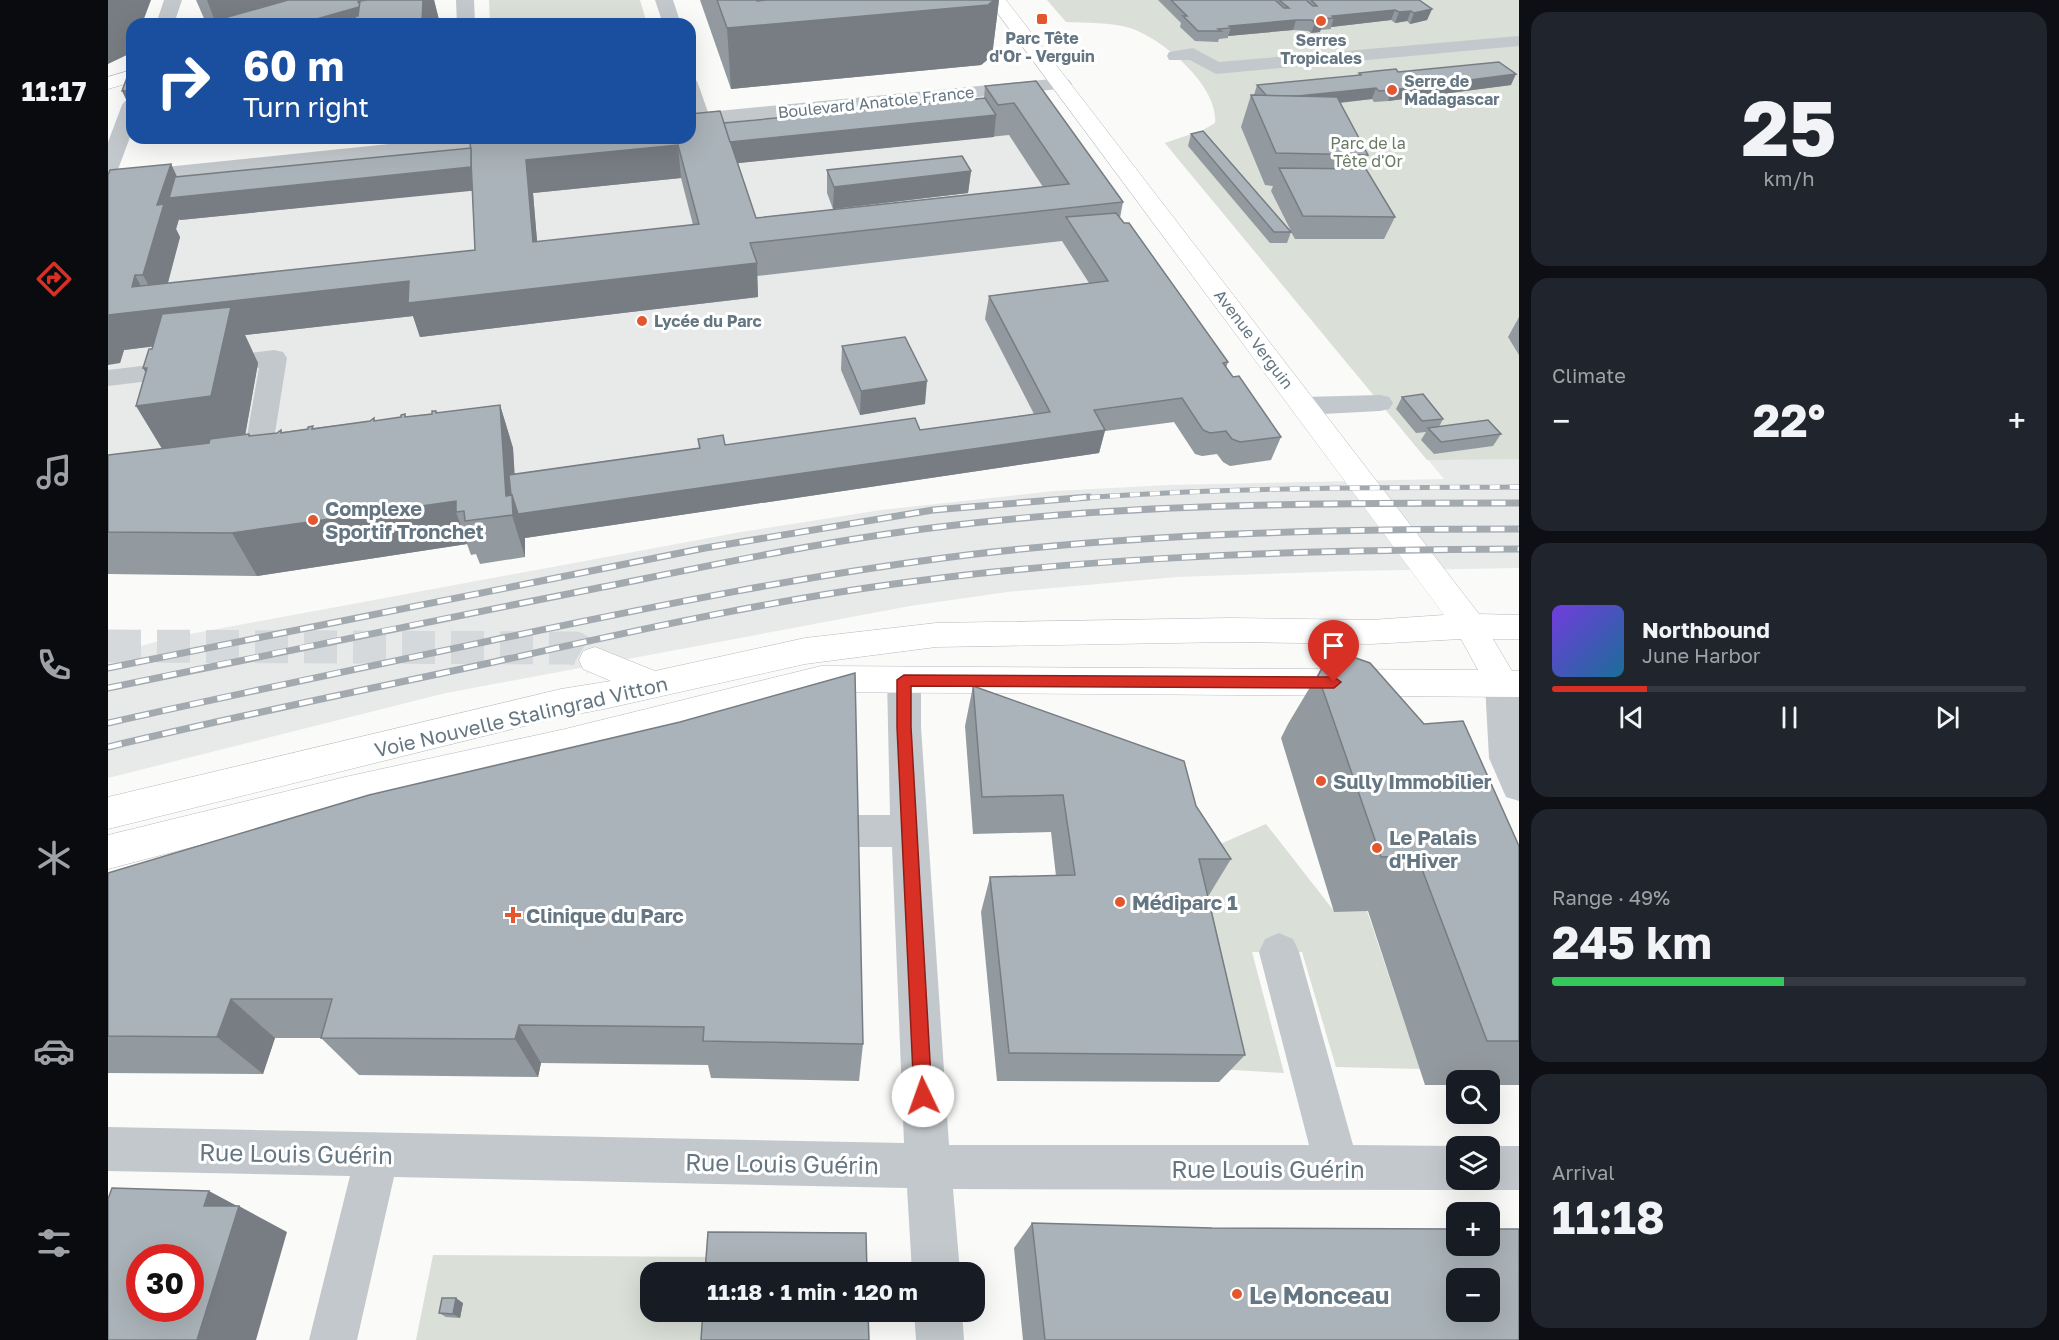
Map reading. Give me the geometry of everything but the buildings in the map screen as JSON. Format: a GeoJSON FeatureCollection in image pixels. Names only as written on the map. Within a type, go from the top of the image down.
{"type":"FeatureCollection","features":[{"type":"Feature","properties":{"kind":"main road","name":"Avenue Verguin"},"geometry":{"type":"LineString","coordinates":[[997,0],[1470,626],[1513,690]]}},
{"type":"Feature","properties":{"kind":"main road"},"geometry":{"type":"LineString","coordinates":[[108,83],[126,78]]}},
{"type":"Feature","properties":{"kind":"main road","name":"Voie Nouvelle Stalingrad Vitton"},"geometry":{"type":"LineString","coordinates":[[108,813],[561,703],[805,651],[936,635],[1229,630],[1371,632],[1470,626],[1519,627]]}},
{"type":"Feature","properties":{"kind":"main road"},"geometry":{"type":"LineString","coordinates":[[595,660],[653,685]]}},
{"type":"Feature","properties":{"kind":"main road","name":"Voie Nouvelle Stalingrad Vitton"},"geometry":{"type":"LineString","coordinates":[[108,852],[359,789],[821,679],[1513,690]]}},
{"type":"Feature","properties":{"kind":"street"},"geometry":{"type":"LineString","coordinates":[[167,18],[173,0]]}},
{"type":"Feature","properties":{"kind":"street"},"geometry":{"type":"LineString","coordinates":[[465,0],[466,18]]}},
{"type":"Feature","properties":{"kind":"street"},"geometry":{"type":"LineString","coordinates":[[664,0],[670,18]]}},
{"type":"Feature","properties":{"kind":"street"},"geometry":{"type":"LineString","coordinates":[[1176,56],[1193,54],[1216,68],[1519,41]]}},
{"type":"Feature","properties":{"kind":"street","name":"Boulevard Anatole France"},"geometry":{"type":"LineString","coordinates":[[696,119],[1062,84]]}},
{"type":"Feature","properties":{"kind":"street"},"geometry":{"type":"LineString","coordinates":[[108,170],[126,121]]}},
{"type":"Feature","properties":{"kind":"street"},"geometry":{"type":"LineString","coordinates":[[108,178],[428,144]]}},
{"type":"Feature","properties":{"kind":"street"},"geometry":{"type":"LineString","coordinates":[[108,378],[274,358],[256,464]]}},
{"type":"Feature","properties":{"kind":"street"},"geometry":{"type":"LineString","coordinates":[[1304,406],[1380,403]]}},
{"type":"Feature","properties":{"kind":"street"},"geometry":{"type":"LineString","coordinates":[[904,680],[909,831],[935,1262]]}},
{"type":"Feature","properties":{"kind":"street"},"geometry":{"type":"LineString","coordinates":[[1513,690],[1507,758],[1519,786]]}},
{"type":"Feature","properties":{"kind":"street"},"geometry":{"type":"LineString","coordinates":[[602,767],[635,756],[662,735],[673,716]]}},
{"type":"Feature","properties":{"kind":"street"},"geometry":{"type":"LineString","coordinates":[[359,789],[419,807]]}},
{"type":"Feature","properties":{"kind":"street"},"geometry":{"type":"LineString","coordinates":[[854,831],[909,831]]}},
{"type":"Feature","properties":{"kind":"street"},"geometry":{"type":"LineString","coordinates":[[1279,952],[1337,1168]]}},
{"type":"Feature","properties":{"kind":"street","name":"Rue Louis Guérin"},"geometry":{"type":"LineString","coordinates":[[108,1149],[929,1167],[1446,1168]]}},
{"type":"Feature","properties":{"kind":"street"},"geometry":{"type":"LineString","coordinates":[[333,1340],[377,1155]]}},
{"type":"Feature","properties":{"kind":"street"},"geometry":{"type":"LineString","coordinates":[[1500,1168],[1519,1168]]}},
{"type":"Feature","properties":{"kind":"street"},"geometry":{"type":"LineString","coordinates":[[939,1322],[940,1340]]}},
{"type":"Feature","properties":{"kind":"shaded area"},"geometry":{"type":"Polygon","coordinates":[[[1519,91],[1519,568],[1177,577],[1007,592],[910,606],[446,693],[108,778],[108,655],[174,637],[741,532],[881,510],[1054,491],[1169,485],[1444,479],[1168,147],[1519,91]]]}},
{"type":"Feature","properties":{"kind":"shaded area","name":"Lycée du Parc"},"geometry":{"type":"Polygon","coordinates":[[[1031,112],[1271,460],[1230,466],[1223,462],[1217,454],[1202,456],[1195,454],[1174,422],[1089,433],[519,538],[512,448],[108,502],[108,257],[127,203],[723,145],[1031,112]]]}},
{"type":"Feature","properties":{"kind":"green space"},"geometry":{"type":"Polygon","coordinates":[[[489,0],[640,0],[645,18],[490,18],[489,0]]]}},
{"type":"Feature","properties":{"kind":"green space","name":"Parc de la Tête d'Or"},"geometry":{"type":"Polygon","coordinates":[[[1047,0],[1519,0],[1519,459],[1427,460],[1165,143],[1203,130],[1215,123],[1214,109],[1199,80],[1172,53],[1143,34],[1115,25],[1066,22],[1047,0]]]}},
{"type":"Feature","properties":{"kind":"green space"},"geometry":{"type":"Polygon","coordinates":[[[1266,824],[1334,911],[1367,911],[1420,1069],[1336,1067],[1302,952],[1252,952],[1284,1073],[1216,1069],[1179,894],[1186,859],[1266,824]]]}},
{"type":"Feature","properties":{"kind":"green space"},"geometry":{"type":"Polygon","coordinates":[[[433,1255],[717,1257],[717,1262],[640,1262],[640,1322],[713,1322],[712,1340],[416,1340],[433,1255]]]}},
{"type":"Feature","properties":{"kind":"tunnel"},"geometry":{"type":"LineString","coordinates":[[108,646],[575,648],[595,660]]}},
{"type":"Feature","properties":{"kind":"railway"},"geometry":{"type":"LineString","coordinates":[[1070,499],[1238,490],[1519,487]]}},
{"type":"Feature","properties":{"kind":"railway"},"geometry":{"type":"LineString","coordinates":[[108,668],[705,548],[933,510],[1089,497]]}},
{"type":"Feature","properties":{"kind":"railway"},"geometry":{"type":"LineString","coordinates":[[108,688],[722,563],[852,539],[939,527],[1083,513],[1228,506],[1519,503]]}},
{"type":"Feature","properties":{"kind":"railway"},"geometry":{"type":"LineString","coordinates":[[108,723],[622,613],[794,581],[967,555],[1174,537],[1312,531],[1519,529]]}},
{"type":"Feature","properties":{"kind":"railway"},"geometry":{"type":"LineString","coordinates":[[108,747],[652,627],[864,588],[992,572],[1142,560],[1293,553],[1519,549]]}},
{"type":"Feature","properties":{"kind":"place","name":"Parc Tête d'Or - Verguin"},"geometry":{"type":"Point","coordinates":[1042,19]}},
{"type":"Feature","properties":{"kind":"place","name":"Serres Tropicales"},"geometry":{"type":"Point","coordinates":[1321,21]}},
{"type":"Feature","properties":{"kind":"place","name":"Serre de Madagascar"},"geometry":{"type":"Point","coordinates":[1392,90]}},
{"type":"Feature","properties":{"kind":"place","name":"Lycée du Parc"},"geometry":{"type":"Point","coordinates":[642,321]}},
{"type":"Feature","properties":{"kind":"place","name":"Complexe Sportif Tronchet"},"geometry":{"type":"Point","coordinates":[313,520]}},
{"type":"Feature","properties":{"kind":"place","name":"Sully Immobilier"},"geometry":{"type":"Point","coordinates":[1321,781]}},
{"type":"Feature","properties":{"kind":"place","name":"Le Palais d'Hiver"},"geometry":{"type":"Point","coordinates":[1377,848]}},
{"type":"Feature","properties":{"kind":"place","name":"Médiparc 1"},"geometry":{"type":"Point","coordinates":[1120,902]}},
{"type":"Feature","properties":{"kind":"place","name":"Clinique du Parc"},"geometry":{"type":"Point","coordinates":[513,915]}},
{"type":"Feature","properties":{"kind":"place","name":"Le Monceau"},"geometry":{"type":"Point","coordinates":[1237,1294]}},
{"type":"Feature","properties":{"kind":"route"},"geometry":{"type":"LineString","coordinates":[[923,1096],[904,727],[904,680],[1334,682]]}}]}
